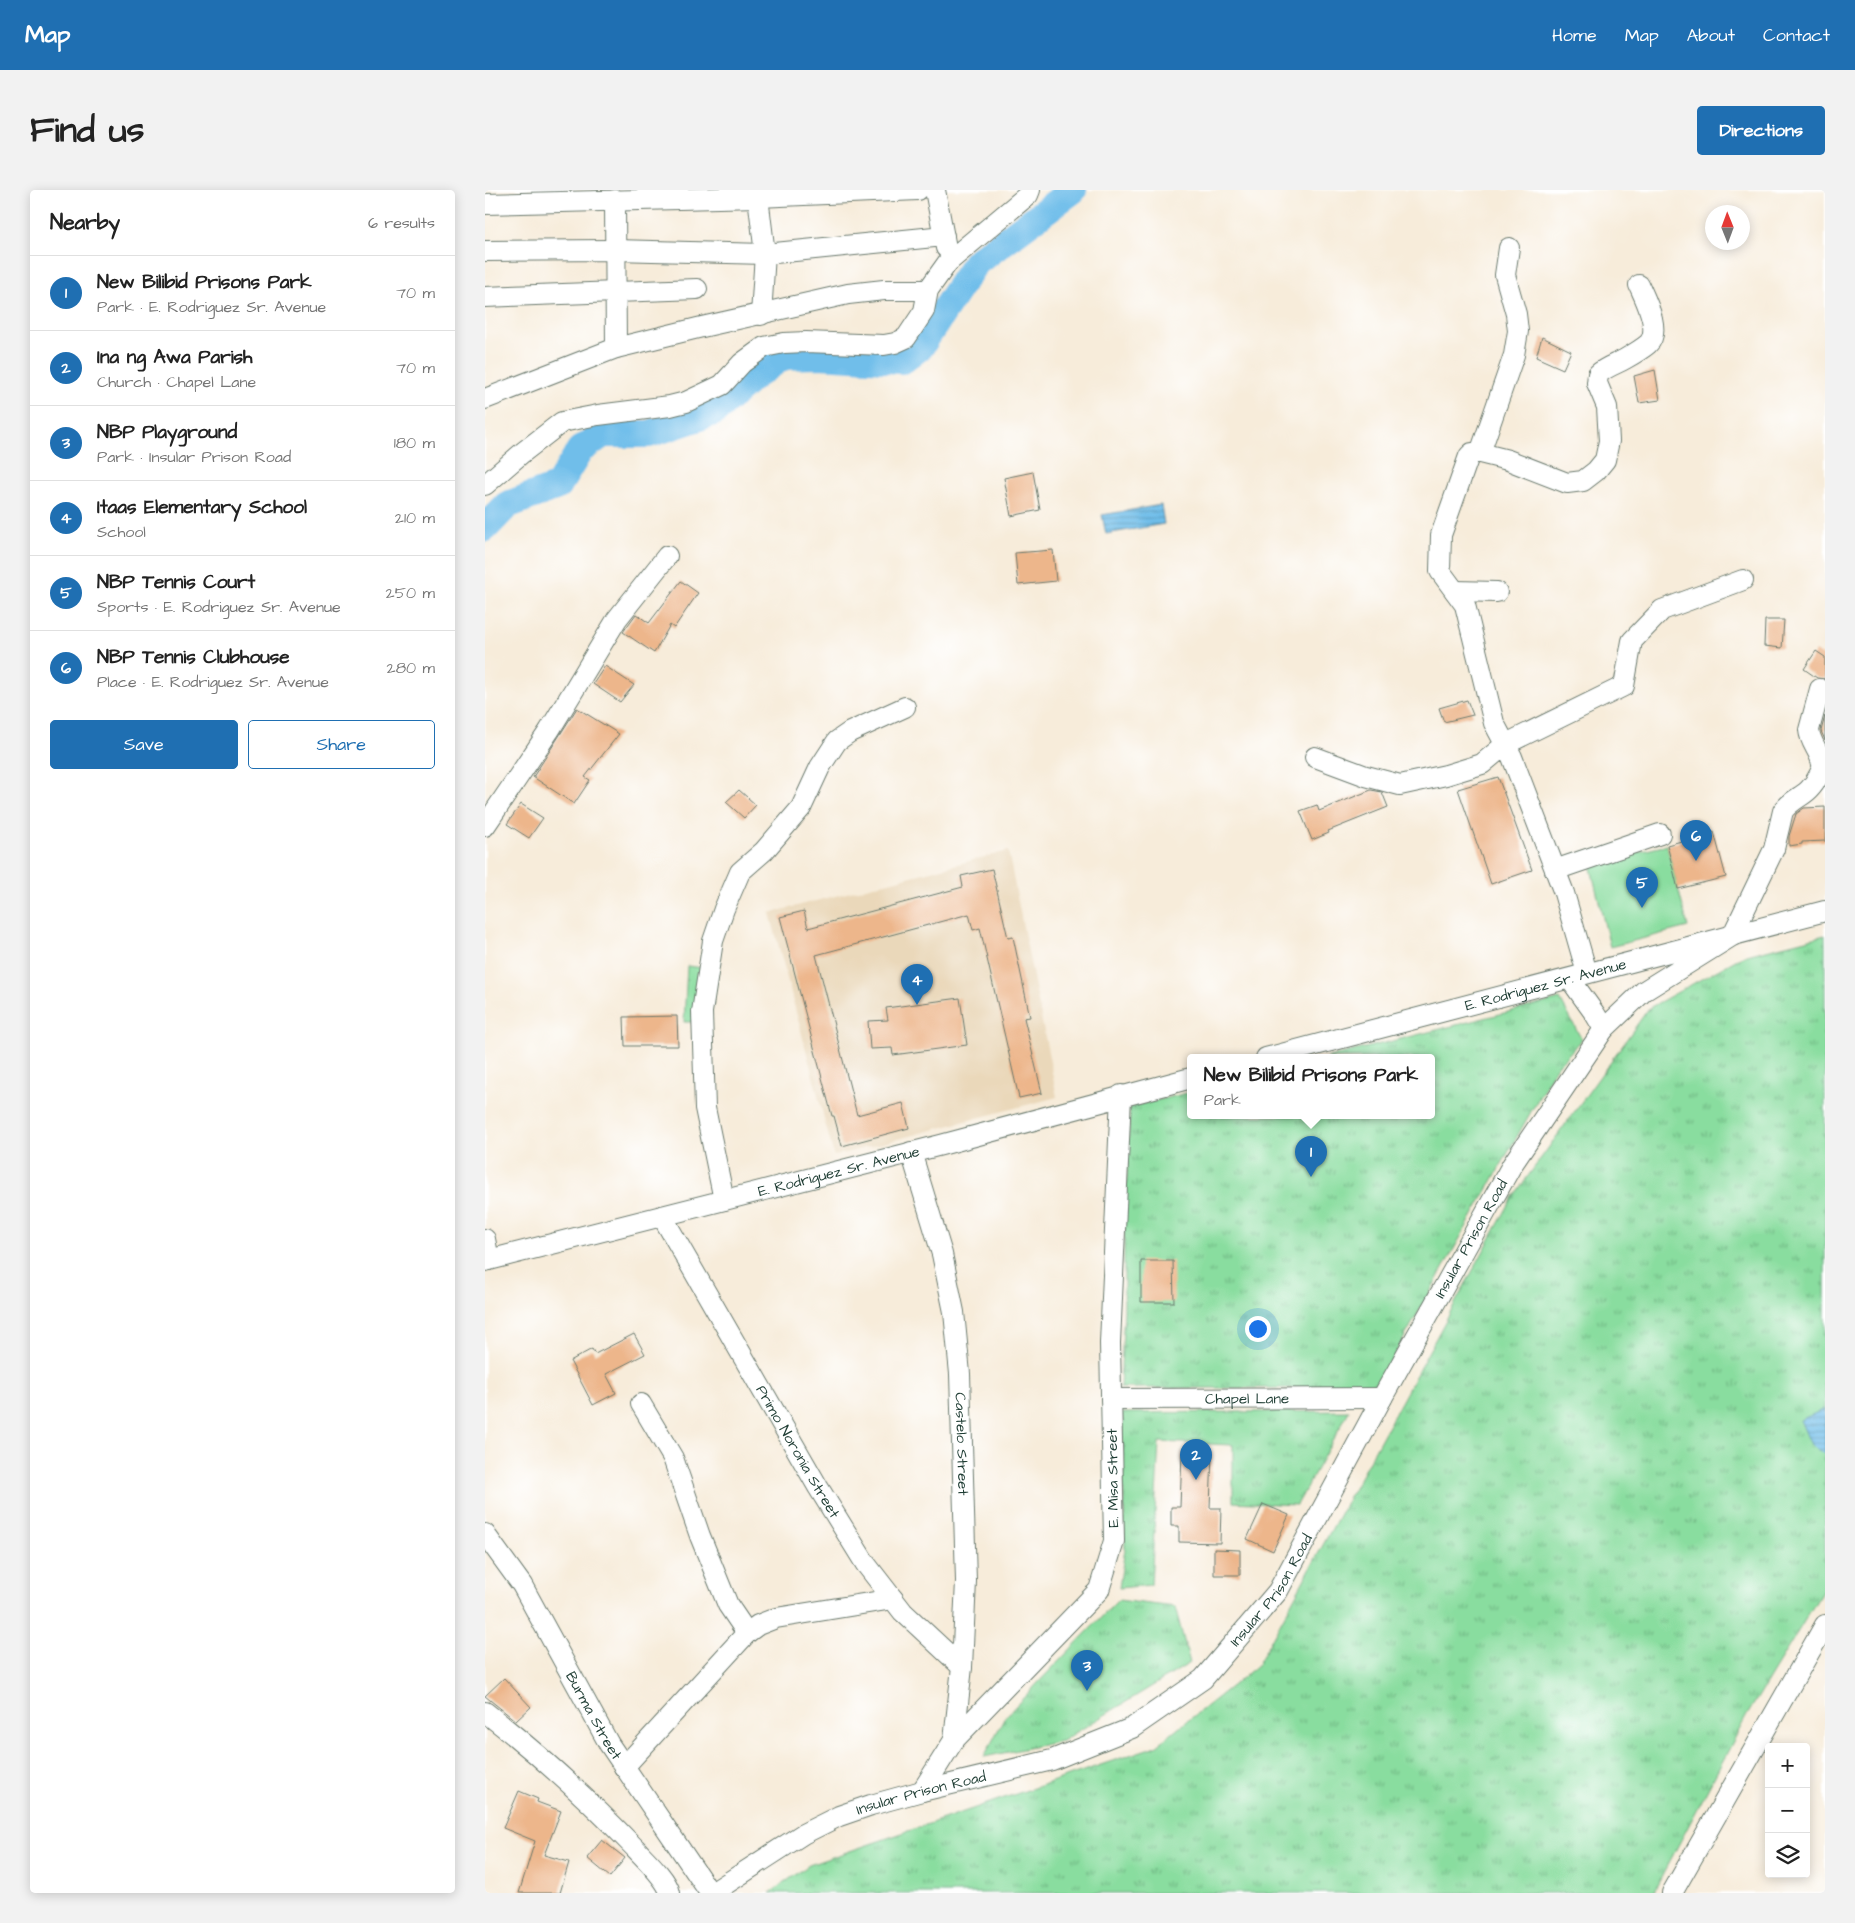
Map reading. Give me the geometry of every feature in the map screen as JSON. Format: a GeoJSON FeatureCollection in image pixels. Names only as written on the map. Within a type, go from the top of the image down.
{"type":"FeatureCollection","features":[{"type":"Feature","properties":{"kind":"street"},"geometry":{"type":"LineString","coordinates":[[485,204],[759,197],[918,190]]}},
{"type":"Feature","properties":{"kind":"street"},"geometry":{"type":"LineString","coordinates":[[935,190],[948,262]]}},
{"type":"Feature","properties":{"kind":"street"},"geometry":{"type":"LineString","coordinates":[[485,485],[562,422],[686,402],[722,385],[742,363],[764,347],[806,342],[884,344],[895,343],[906,338],[923,312],[928,290],[948,262],[1029,195],[1030,190]]}},
{"type":"Feature","properties":{"kind":"street"},"geometry":{"type":"LineString","coordinates":[[759,197],[765,254],[761,315]]}},
{"type":"Feature","properties":{"kind":"street"},"geometry":{"type":"LineString","coordinates":[[615,200],[616,348]]}},
{"type":"Feature","properties":{"kind":"street"},"geometry":{"type":"LineString","coordinates":[[485,250],[615,250],[765,254],[944,236]]}},
{"type":"Feature","properties":{"kind":"street"},"geometry":{"type":"LineString","coordinates":[[1480,453],[1514,355],[1518,331],[1516,314],[1505,275],[1509,248]]}},
{"type":"Feature","properties":{"kind":"street"},"geometry":{"type":"LineString","coordinates":[[1604,1029],[1578,976],[1564,894],[1513,757],[1494,723],[1465,605],[1440,571],[1441,535],[1469,456],[1473,453],[1508,460],[1567,483],[1583,481],[1596,471],[1605,460],[1609,441],[1607,407],[1597,383],[1598,374],[1603,369],[1626,358],[1648,343],[1651,338],[1652,320],[1639,285]]}},
{"type":"Feature","properties":{"kind":"street"},"geometry":{"type":"LineString","coordinates":[[485,297],[697,289]]}},
{"type":"Feature","properties":{"kind":"street"},"geometry":{"type":"LineString","coordinates":[[485,399],[616,348],[847,294],[884,290],[928,290]]}},
{"type":"Feature","properties":{"kind":"street"},"geometry":{"type":"LineString","coordinates":[[485,826],[549,731],[617,619],[667,556]]}},
{"type":"Feature","properties":{"kind":"street"},"geometry":{"type":"LineString","coordinates":[[1315,757],[1366,776],[1400,785],[1446,775],[1482,764],[1506,744],[1624,686],[1632,640],[1662,610],[1743,580]]}},
{"type":"Feature","properties":{"kind":"street"},"geometry":{"type":"LineString","coordinates":[[1455,591],[1497,592]]}},
{"type":"Feature","properties":{"kind":"street"},"geometry":{"type":"LineString","coordinates":[[1732,936],[1774,849],[1783,811],[1815,785],[1823,769],[1820,756],[1809,737],[1809,730],[1820,689]]}},
{"type":"Feature","properties":{"kind":"street"},"geometry":{"type":"LineString","coordinates":[[724,1200],[705,1108],[702,1012],[713,941],[723,909],[740,872],[764,851],[801,808],[820,767],[837,741],[850,732],[905,707]]}},
{"type":"Feature","properties":{"kind":"street"},"geometry":{"type":"LineString","coordinates":[[1555,870],[1660,834]]}},
{"type":"Feature","properties":{"kind":"street","name":"E. Rodriguez Sr. Avenue"},"geometry":{"type":"LineString","coordinates":[[1281,1054],[1825,911]]}},
{"type":"Feature","properties":{"kind":"street","name":"Insular Prison Road"},"geometry":{"type":"LineString","coordinates":[[711,1893],[803,1834],[847,1813],[922,1791],[1052,1760],[1132,1728],[1203,1679],[1278,1591],[1382,1398],[1513,1165],[1604,1029],[1644,991],[1732,936]]}},
{"type":"Feature","properties":{"kind":"street","name":"E. Rodriguez Sr. Avenue"},"geometry":{"type":"LineString","coordinates":[[487,1260],[911,1152],[1187,1079]]}},
{"type":"Feature","properties":{"kind":"street","name":"E. Misa Street"},"geometry":{"type":"LineString","coordinates":[[922,1791],[954,1740],[1099,1590],[1114,1541],[1110,1343],[1121,1095]]}},
{"type":"Feature","properties":{"kind":"street","name":"Castelo Street"},"geometry":{"type":"LineString","coordinates":[[911,1152],[942,1254],[954,1312],[960,1374],[966,1581],[962,1668],[954,1740]]}},
{"type":"Feature","properties":{"kind":"street","name":"Primo Noronia Street"},"geometry":{"type":"LineString","coordinates":[[662,1216],[823,1495],[865,1563],[903,1612],[962,1668]]}},
{"type":"Feature","properties":{"kind":"street"},"geometry":{"type":"LineString","coordinates":[[485,1239],[487,1260]]}},
{"type":"Feature","properties":{"kind":"street","name":"Chapel Lane"},"geometry":{"type":"LineString","coordinates":[[1111,1399],[1382,1398]]}},
{"type":"Feature","properties":{"kind":"street"},"geometry":{"type":"LineString","coordinates":[[641,1404],[673,1458],[700,1536],[728,1606],[747,1633]]}},
{"type":"Feature","properties":{"kind":"street","name":"Burma Street"},"geometry":{"type":"LineString","coordinates":[[485,1534],[522,1585],[609,1744],[711,1893]]}},
{"type":"Feature","properties":{"kind":"street"},"geometry":{"type":"LineString","coordinates":[[624,1766],[747,1633],[758,1626],[776,1618],[893,1598]]}},
{"type":"Feature","properties":{"kind":"street"},"geometry":{"type":"LineString","coordinates":[[1672,1893],[1825,1625]]}},
{"type":"Feature","properties":{"kind":"street"},"geometry":{"type":"LineString","coordinates":[[485,1712],[532,1749],[602,1814],[646,1860],[670,1893]]}},
{"type":"Feature","properties":{"kind":"shaded area"},"geometry":{"type":"Polygon","coordinates":[[[1008,851],[1057,1097],[834,1156],[770,913],[1008,851]]]}},
{"type":"Feature","properties":{"kind":"green space"},"geometry":{"type":"Polygon","coordinates":[[[1667,845],[1688,927],[1610,947],[1590,864],[1667,845]]]}},
{"type":"Feature","properties":{"kind":"green space"},"geometry":{"type":"Polygon","coordinates":[[[1825,935],[1825,1587],[1746,1717],[1653,1893],[770,1893],[809,1865],[1156,1746],[1257,1666],[1513,1197],[1649,1008],[1743,956],[1825,935]]]}},
{"type":"Feature","properties":{"kind":"green space"},"geometry":{"type":"Polygon","coordinates":[[[687,966],[713,969],[710,1022],[684,1022],[687,966]]]}},
{"type":"Feature","properties":{"kind":"green space"},"geometry":{"type":"Polygon","coordinates":[[[1560,999],[1582,1040],[1556,1067],[1376,1388],[1120,1388],[1130,1107],[1187,1093],[1187,1119],[1435,1119],[1435,1054],[1341,1054],[1560,999]]]}},
{"type":"Feature","properties":{"kind":"green space"},"geometry":{"type":"Polygon","coordinates":[[[1349,1411],[1297,1505],[1233,1502],[1233,1445],[1159,1442],[1151,1585],[1119,1588],[1125,1549],[1122,1413],[1349,1411]]]}},
{"type":"Feature","properties":{"kind":"green space"},"geometry":{"type":"Polygon","coordinates":[[[1118,1600],[1175,1607],[1190,1663],[1062,1741],[984,1757],[1005,1717],[1118,1600]]]}},
{"type":"Feature","properties":{"kind":"water"},"geometry":{"type":"Polygon","coordinates":[[[1161,505],[1164,524],[1106,534],[1102,515],[1161,505]]]}},
{"type":"Feature","properties":{"kind":"water"},"geometry":{"type":"Polygon","coordinates":[[[1825,1409],[1825,1455],[1811,1445],[1800,1420],[1825,1409]]]}},
{"type":"Feature","properties":{"kind":"building"},"geometry":{"type":"Polygon","coordinates":[[[1542,337],[1571,351],[1563,369],[1536,357],[1542,337]]]}},
{"type":"Feature","properties":{"kind":"building"},"geometry":{"type":"Polygon","coordinates":[[[1655,370],[1660,400],[1639,403],[1634,376],[1655,370]]]}},
{"type":"Feature","properties":{"kind":"building"},"geometry":{"type":"Polygon","coordinates":[[[1033,472],[1040,510],[1011,516],[1004,478],[1033,472]]]}},
{"type":"Feature","properties":{"kind":"building"},"geometry":{"type":"Polygon","coordinates":[[[1053,550],[1056,581],[1018,585],[1015,553],[1053,550]]]}},
{"type":"Feature","properties":{"kind":"building"},"geometry":{"type":"Polygon","coordinates":[[[681,581],[698,593],[674,628],[670,625],[654,653],[623,632],[636,614],[649,623],[681,581]]]}},
{"type":"Feature","properties":{"kind":"building"},"geometry":{"type":"Polygon","coordinates":[[[1765,620],[1784,620],[1782,648],[1764,646],[1765,620]]]}},
{"type":"Feature","properties":{"kind":"building"},"geometry":{"type":"Polygon","coordinates":[[[1816,651],[1825,657],[1825,679],[1817,678],[1804,669],[1816,651]]]}},
{"type":"Feature","properties":{"kind":"building"},"geometry":{"type":"Polygon","coordinates":[[[605,666],[634,685],[620,702],[593,684],[605,666]]]}},
{"type":"Feature","properties":{"kind":"building"},"geometry":{"type":"Polygon","coordinates":[[[1467,700],[1473,715],[1444,722],[1439,708],[1467,700]]]}},
{"type":"Feature","properties":{"kind":"building"},"geometry":{"type":"Polygon","coordinates":[[[577,708],[619,734],[585,777],[590,780],[574,804],[533,777],[577,708]]]}},
{"type":"Feature","properties":{"kind":"building"},"geometry":{"type":"Polygon","coordinates":[[[1825,716],[1825,740],[1821,731],[1825,716]]]}},
{"type":"Feature","properties":{"kind":"building"},"geometry":{"type":"Polygon","coordinates":[[[1498,777],[1532,870],[1491,884],[1458,789],[1498,777]]]}},
{"type":"Feature","properties":{"kind":"building"},"geometry":{"type":"Polygon","coordinates":[[[739,790],[756,805],[744,818],[726,802],[739,790]]]}},
{"type":"Feature","properties":{"kind":"building"},"geometry":{"type":"Polygon","coordinates":[[[1371,790],[1382,792],[1388,807],[1328,831],[1329,833],[1312,840],[1300,811],[1317,805],[1319,811],[1371,790]]]}},
{"type":"Feature","properties":{"kind":"building"},"geometry":{"type":"Polygon","coordinates":[[[521,804],[543,818],[529,838],[507,824],[521,804]]]}},
{"type":"Feature","properties":{"kind":"building"},"geometry":{"type":"Polygon","coordinates":[[[1825,807],[1825,841],[1802,842],[1802,844],[1789,846],[1789,836],[1796,814],[1804,808],[1825,807]]]}},
{"type":"Feature","properties":{"kind":"building"},"geometry":{"type":"Polygon","coordinates":[[[1714,832],[1726,877],[1678,889],[1667,845],[1714,832]]]}},
{"type":"Feature","properties":{"kind":"building"},"geometry":{"type":"Polygon","coordinates":[[[992,869],[1008,938],[1013,937],[1030,1017],[1024,1018],[1042,1093],[1019,1098],[980,928],[973,930],[969,914],[816,955],[857,1115],[903,1103],[909,1128],[842,1146],[834,1116],[832,1116],[780,917],[804,911],[808,928],[963,887],[961,876],[992,869]]]}},
{"type":"Feature","properties":{"kind":"building"},"geometry":{"type":"Polygon","coordinates":[[[960,998],[967,1045],[893,1055],[892,1048],[870,1049],[868,1021],[888,1020],[886,1008],[960,998]]]}},
{"type":"Feature","properties":{"kind":"building"},"geometry":{"type":"Polygon","coordinates":[[[677,1016],[678,1046],[625,1046],[624,1017],[677,1016]]]}},
{"type":"Feature","properties":{"kind":"building"},"geometry":{"type":"Polygon","coordinates":[[[1141,1261],[1173,1261],[1174,1302],[1141,1302],[1141,1261]]]}},
{"type":"Feature","properties":{"kind":"building"},"geometry":{"type":"Polygon","coordinates":[[[634,1334],[645,1354],[606,1374],[616,1393],[593,1405],[570,1361],[592,1349],[595,1354],[634,1334]]]}},
{"type":"Feature","properties":{"kind":"building"},"geometry":{"type":"Polygon","coordinates":[[[1182,1452],[1212,1453],[1210,1508],[1221,1508],[1220,1543],[1179,1542],[1179,1526],[1171,1526],[1171,1507],[1180,1507],[1182,1452]]]}},
{"type":"Feature","properties":{"kind":"building"},"geometry":{"type":"Polygon","coordinates":[[[1263,1504],[1289,1515],[1273,1551],[1247,1539],[1263,1504]]]}},
{"type":"Feature","properties":{"kind":"building"},"geometry":{"type":"Polygon","coordinates":[[[1214,1549],[1240,1550],[1240,1575],[1214,1575],[1214,1549]]]}},
{"type":"Feature","properties":{"kind":"building"},"geometry":{"type":"Polygon","coordinates":[[[504,1678],[531,1707],[516,1721],[485,1696],[504,1678]]]}},
{"type":"Feature","properties":{"kind":"building"},"geometry":{"type":"Polygon","coordinates":[[[519,1791],[538,1799],[537,1802],[561,1811],[544,1855],[569,1862],[560,1893],[519,1893],[535,1841],[503,1828],[519,1791]]]}},
{"type":"Feature","properties":{"kind":"building"},"geometry":{"type":"Polygon","coordinates":[[[602,1840],[625,1858],[610,1877],[587,1858],[602,1840]]]}},
{"type":"Feature","properties":{"kind":"waterway"},"geometry":{"type":"LineString","coordinates":[[485,528],[507,505],[558,486],[580,450],[603,434],[649,434],[714,412],[753,377],[784,356],[819,355],[903,360],[920,347],[975,263],[1073,190]]}},
{"type":"Feature","properties":{"kind":"place","name":"NBP Tennis Clubhouse"},"geometry":{"type":"Point","coordinates":[1696,861]}},
{"type":"Feature","properties":{"kind":"place","name":"NBP Tennis Court"},"geometry":{"type":"Point","coordinates":[1642,908]}},
{"type":"Feature","properties":{"kind":"place","name":"Itaas Elementary School"},"geometry":{"type":"Point","coordinates":[917,1005]}},
{"type":"Feature","properties":{"kind":"place","name":"New Bilibid Prisons Park"},"geometry":{"type":"Point","coordinates":[1311,1177]}},
{"type":"Feature","properties":{"kind":"place","name":"Ina ng Awa Parish"},"geometry":{"type":"Point","coordinates":[1196,1480]}},
{"type":"Feature","properties":{"kind":"place","name":"NBP Playground"},"geometry":{"type":"Point","coordinates":[1087,1691]}}]}
